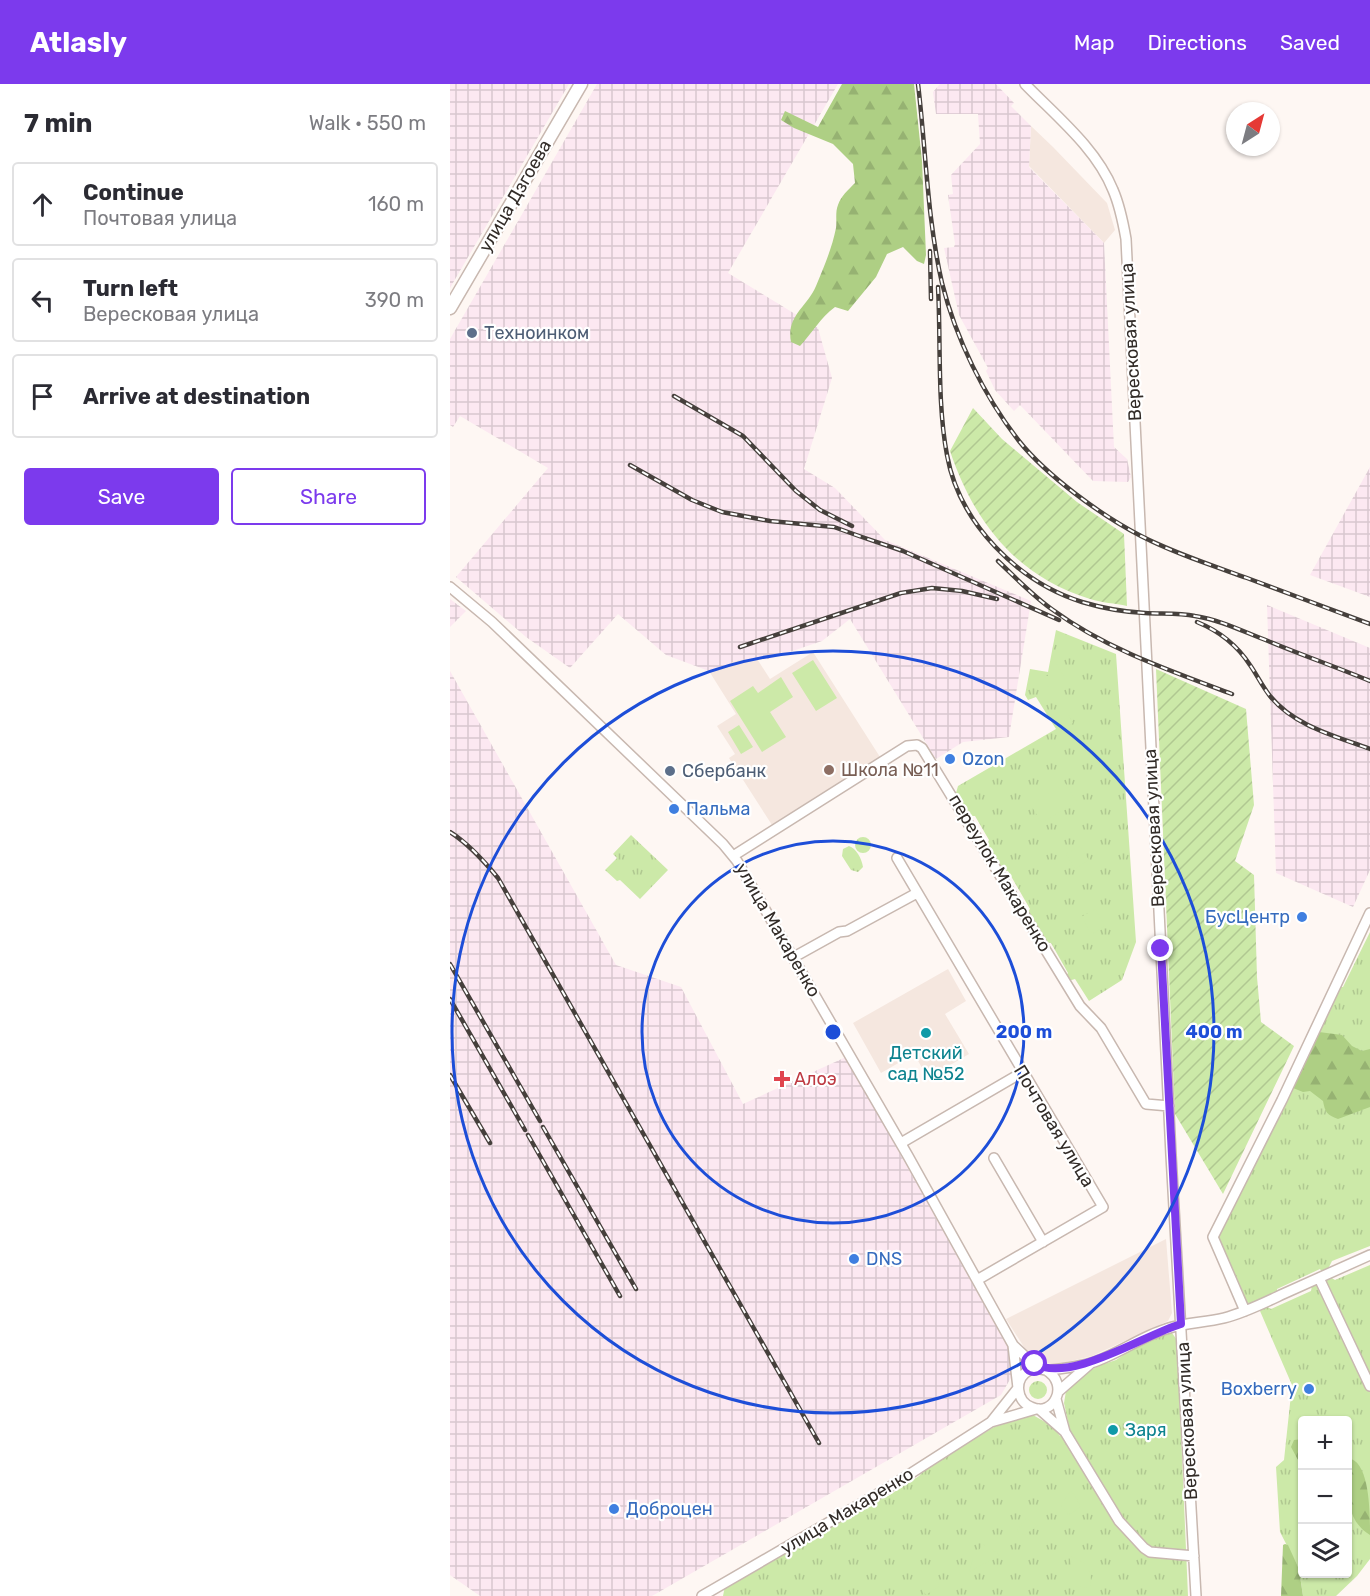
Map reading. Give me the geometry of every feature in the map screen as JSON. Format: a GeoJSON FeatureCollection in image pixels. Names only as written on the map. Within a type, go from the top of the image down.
{"type":"FeatureCollection","features":[{"type":"Feature","properties":{"kind":"main road","name":"улица Дзгоева"},"geometry":{"type":"LineString","coordinates":[[450,308],[581,84]]}},
{"type":"Feature","properties":{"kind":"street","name":"Вересковая улица"},"geometry":{"type":"LineString","coordinates":[[1025,84],[1096,159],[1113,188],[1126,239],[1196,1596]]}},
{"type":"Feature","properties":{"kind":"street","name":"улица Макаренко"},"geometry":{"type":"LineString","coordinates":[[450,587],[500,630],[733,856],[901,1143],[1013,1346],[1030,1362],[1045,1369]]}},
{"type":"Feature","properties":{"kind":"street","name":"переулок Макаренко"},"geometry":{"type":"LineString","coordinates":[[733,856],[907,746],[922,748],[1080,1006],[1101,1028],[1146,1104],[1169,1106]]}},
{"type":"Feature","properties":{"kind":"street","name":"Почтовая улица"},"geometry":{"type":"LineString","coordinates":[[897,858],[1102,1207],[1043,1242]]}},
{"type":"Feature","properties":{"kind":"street"},"geometry":{"type":"LineString","coordinates":[[794,957],[917,892]]}},
{"type":"Feature","properties":{"kind":"street"},"geometry":{"type":"LineString","coordinates":[[1245,1311],[1213,1237],[1282,1100],[1370,913]]}},
{"type":"Feature","properties":{"kind":"street"},"geometry":{"type":"LineString","coordinates":[[901,1143],[1023,1072]]}},
{"type":"Feature","properties":{"kind":"street"},"geometry":{"type":"LineString","coordinates":[[977,1280],[1043,1242],[994,1158]]}},
{"type":"Feature","properties":{"kind":"street"},"geometry":{"type":"LineString","coordinates":[[1065,1432],[1037,1409],[1022,1401],[1018,1388],[1020,1379],[1028,1371],[1037,1368],[1091,1363],[1181,1324],[1223,1319],[1370,1255]]}},
{"type":"Feature","properties":{"kind":"street"},"geometry":{"type":"LineString","coordinates":[[1319,1278],[1370,1386]]}},
{"type":"Feature","properties":{"kind":"street","name":"улица Макаренко"},"geometry":{"type":"LineString","coordinates":[[990,1422],[1018,1388],[1013,1346]]}},
{"type":"Feature","properties":{"kind":"street"},"geometry":{"type":"LineString","coordinates":[[1037,1409],[1050,1406],[1057,1395],[1091,1363]]}},
{"type":"Feature","properties":{"kind":"street"},"geometry":{"type":"LineString","coordinates":[[1045,1369],[1056,1379],[1065,1432],[1119,1521],[1150,1552],[1194,1556]]}},
{"type":"Feature","properties":{"kind":"street","name":"улица Макаренко"},"geometry":{"type":"LineString","coordinates":[[706,1595],[888,1488],[990,1422],[1037,1409]]}},
{"type":"Feature","properties":{"kind":"shaded area"},"geometry":{"type":"Polygon","coordinates":[[[450,84],[569,84],[450,288],[450,84]]]}},
{"type":"Feature","properties":{"kind":"shaded area"},"geometry":{"type":"Polygon","coordinates":[[[597,84],[838,84],[728,273],[818,328],[832,378],[804,469],[835,488],[885,540],[1031,601],[1009,737],[963,742],[936,759],[850,619],[822,641],[769,659],[739,660],[709,671],[666,655],[618,614],[570,668],[526,637],[456,577],[548,468],[460,416],[453,427],[450,425],[450,339],[597,84]]]}},
{"type":"Feature","properties":{"kind":"shaded area"},"geometry":{"type":"Polygon","coordinates":[[[940,84],[996,84],[1014,103],[1011,106],[1031,126],[1029,167],[1104,243],[1114,447],[1127,459],[1131,477],[1128,482],[1093,481],[1020,405],[1014,411],[995,390],[986,371],[988,368],[959,315],[944,248],[954,247],[955,244],[948,195],[953,194],[951,175],[980,144],[978,114],[936,114],[933,92],[940,84]]]}},
{"type":"Feature","properties":{"kind":"shaded area"},"geometry":{"type":"Polygon","coordinates":[[[1031,126],[1107,203],[1115,230],[1104,243],[1029,166],[1031,126]]]}},
{"type":"Feature","properties":{"kind":"shaded area"},"geometry":{"type":"Polygon","coordinates":[[[1370,467],[1370,597],[1310,575],[1370,467]]]}},
{"type":"Feature","properties":{"kind":"shaded area"},"geometry":{"type":"Polygon","coordinates":[[[450,599],[466,611],[450,627],[450,599]]]}},
{"type":"Feature","properties":{"kind":"shaded area"},"geometry":{"type":"Polygon","coordinates":[[[1267,605],[1370,648],[1370,870],[1353,907],[1276,873],[1267,605]]]}},
{"type":"Feature","properties":{"kind":"shaded area"},"geometry":{"type":"Polygon","coordinates":[[[813,652],[880,757],[772,825],[729,758],[735,754],[717,726],[736,714],[709,671],[754,654],[770,679],[813,652]]]}},
{"type":"Feature","properties":{"kind":"shaded area"},"geometry":{"type":"Polygon","coordinates":[[[450,671],[616,965],[681,987],[743,1104],[846,1057],[1011,1353],[1012,1376],[1001,1395],[652,1596],[480,1596],[450,1575],[450,671]]]}},
{"type":"Feature","properties":{"kind":"shaded area"},"geometry":{"type":"Polygon","coordinates":[[[948,969],[966,1001],[945,1014],[969,1054],[928,1078],[914,1054],[881,1073],[853,1023],[948,969]]]}},
{"type":"Feature","properties":{"kind":"shaded area"},"geometry":{"type":"Polygon","coordinates":[[[1166,1239],[1172,1313],[1168,1321],[1092,1356],[1054,1365],[1031,1358],[1006,1319],[1166,1239]]]}},
{"type":"Feature","properties":{"kind":"green space"},"geometry":{"type":"Polygon","coordinates":[[[842,84],[914,84],[922,161],[926,255],[924,264],[917,261],[903,247],[887,254],[876,277],[848,311],[835,307],[800,346],[791,342],[790,333],[794,318],[816,286],[830,250],[839,202],[855,183],[853,164],[833,144],[794,128],[781,120],[785,111],[818,127],[842,84]]]}},
{"type":"Feature","properties":{"kind":"green space"},"geometry":{"type":"Polygon","coordinates":[[[973,408],[1002,439],[1077,502],[1124,534],[1127,606],[1090,599],[1040,576],[1001,543],[985,523],[960,477],[950,451],[973,408]]]}},
{"type":"Feature","properties":{"kind":"green space"},"geometry":{"type":"Polygon","coordinates":[[[1056,630],[1116,654],[1136,942],[1122,980],[1089,1001],[1075,979],[1068,981],[1066,976],[1068,973],[1051,943],[1046,943],[1027,912],[1030,909],[1008,871],[1003,871],[987,844],[989,840],[975,816],[970,816],[956,793],[958,786],[1056,729],[1036,697],[1028,700],[1025,695],[1030,669],[1048,672],[1056,630]]]}},
{"type":"Feature","properties":{"kind":"green space"},"geometry":{"type":"Polygon","coordinates":[[[813,660],[837,698],[816,711],[792,673],[813,660]]]}},
{"type":"Feature","properties":{"kind":"green space"},"geometry":{"type":"Polygon","coordinates":[[[1057,664],[1065,679],[1049,687],[1028,683],[1030,673],[1048,676],[1050,669],[1057,664]]]}},
{"type":"Feature","properties":{"kind":"green space"},"geometry":{"type":"Polygon","coordinates":[[[1156,669],[1246,709],[1254,805],[1235,861],[1254,875],[1257,977],[1261,1022],[1294,1046],[1223,1194],[1175,1114],[1156,669]]]}},
{"type":"Feature","properties":{"kind":"green space"},"geometry":{"type":"Polygon","coordinates":[[[781,677],[793,697],[770,712],[786,737],[762,752],[730,701],[753,686],[758,693],[781,677]]]}},
{"type":"Feature","properties":{"kind":"green space"},"geometry":{"type":"Polygon","coordinates":[[[1068,714],[1073,723],[1059,732],[1053,723],[1068,714]]]}},
{"type":"Feature","properties":{"kind":"green space"},"geometry":{"type":"Polygon","coordinates":[[[739,725],[753,747],[741,754],[728,732],[739,725]]]}},
{"type":"Feature","properties":{"kind":"green space"},"geometry":{"type":"Polygon","coordinates":[[[1065,783],[1077,802],[1042,823],[1030,804],[1065,783]]]}},
{"type":"Feature","properties":{"kind":"green space"},"geometry":{"type":"Polygon","coordinates":[[[631,835],[668,870],[640,899],[620,880],[617,881],[605,870],[617,858],[613,854],[631,835]]]}},
{"type":"Feature","properties":{"kind":"green space"},"geometry":{"type":"Polygon","coordinates":[[[863,837],[871,845],[863,853],[855,845],[863,837]]]}},
{"type":"Feature","properties":{"kind":"green space"},"geometry":{"type":"Polygon","coordinates":[[[849,846],[856,851],[861,861],[863,867],[858,872],[851,870],[842,856],[843,849],[849,846]]]}},
{"type":"Feature","properties":{"kind":"green space"},"geometry":{"type":"Polygon","coordinates":[[[1080,846],[1089,860],[1075,869],[1066,854],[1080,846]]]}},
{"type":"Feature","properties":{"kind":"green space"},"geometry":{"type":"Polygon","coordinates":[[[656,866],[663,873],[649,888],[642,881],[656,866]]]}},
{"type":"Feature","properties":{"kind":"green space"},"geometry":{"type":"Polygon","coordinates":[[[1095,909],[1105,926],[1092,934],[1081,917],[1095,909]]]}},
{"type":"Feature","properties":{"kind":"green space"},"geometry":{"type":"Polygon","coordinates":[[[1370,932],[1370,1246],[1332,1261],[1328,1269],[1322,1272],[1320,1269],[1277,1289],[1277,1293],[1250,1304],[1245,1301],[1217,1237],[1339,987],[1343,987],[1370,932]]]}},
{"type":"Feature","properties":{"kind":"green space"},"geometry":{"type":"Polygon","coordinates":[[[1319,1032],[1342,1035],[1352,1046],[1362,1051],[1370,1049],[1370,1107],[1338,1119],[1329,1114],[1323,1101],[1310,1091],[1303,1092],[1293,1088],[1319,1032]]]}},
{"type":"Feature","properties":{"kind":"green space"},"geometry":{"type":"Polygon","coordinates":[[[1370,1265],[1370,1559],[1357,1576],[1336,1596],[1303,1596],[1300,1578],[1352,1578],[1352,1416],[1298,1416],[1298,1567],[1280,1532],[1276,1467],[1284,1460],[1292,1385],[1260,1311],[1266,1306],[1271,1309],[1311,1291],[1312,1285],[1330,1277],[1335,1280],[1370,1265]]]}},
{"type":"Feature","properties":{"kind":"green space"},"geometry":{"type":"Polygon","coordinates":[[[1164,1333],[1172,1333],[1177,1340],[1188,1596],[723,1596],[725,1586],[882,1496],[888,1496],[919,1476],[926,1468],[994,1427],[1033,1415],[1052,1426],[1060,1436],[1070,1431],[1064,1403],[1066,1391],[1079,1377],[1098,1366],[1116,1360],[1137,1346],[1164,1333]]]}},
{"type":"Feature","properties":{"kind":"green space"},"geometry":{"type":"Polygon","coordinates":[[[1034,1381],[1042,1381],[1047,1386],[1045,1397],[1034,1399],[1029,1394],[1029,1386],[1034,1381]]]}},
{"type":"Feature","properties":{"kind":"green space"},"geometry":{"type":"Polygon","coordinates":[[[1294,1440],[1298,1440],[1298,1460],[1291,1447],[1294,1440]]]}},
{"type":"Feature","properties":{"kind":"green space"},"geometry":{"type":"Polygon","coordinates":[[[1352,1460],[1361,1468],[1365,1478],[1369,1501],[1370,1535],[1355,1520],[1352,1512],[1352,1460]]]}},
{"type":"Feature","properties":{"kind":"green space"},"geometry":{"type":"Polygon","coordinates":[[[1070,1491],[1081,1507],[1068,1515],[1061,1505],[1070,1491]]]}},
{"type":"Feature","properties":{"kind":"green space"},"geometry":{"type":"Polygon","coordinates":[[[1026,1518],[1038,1526],[1024,1535],[1017,1531],[1026,1518]]]}},
{"type":"Feature","properties":{"kind":"green space"},"geometry":{"type":"Polygon","coordinates":[[[983,1544],[1000,1555],[969,1572],[973,1559],[983,1544]]]}},
{"type":"Feature","properties":{"kind":"green space"},"geometry":{"type":"Polygon","coordinates":[[[1283,1545],[1288,1545],[1298,1567],[1298,1578],[1300,1578],[1303,1596],[1281,1596],[1283,1545]]]}},
{"type":"Feature","properties":{"kind":"green space"},"geometry":{"type":"Polygon","coordinates":[[[1069,1556],[1080,1560],[1087,1567],[1091,1576],[1090,1588],[1072,1586],[1069,1556]]]}},
{"type":"Feature","properties":{"kind":"green space"},"geometry":{"type":"Polygon","coordinates":[[[935,1577],[940,1586],[926,1595],[920,1586],[935,1577]]]}},
{"type":"Feature","properties":{"kind":"railway"},"geometry":{"type":"LineString","coordinates":[[918,84],[933,234],[942,283],[963,346],[994,405],[1019,441],[1044,468],[1076,494],[1109,518],[1141,536],[1166,548],[1370,624]]}},
{"type":"Feature","properties":{"kind":"railway"},"geometry":{"type":"LineString","coordinates":[[930,251],[931,299]]}},
{"type":"Feature","properties":{"kind":"railway"},"geometry":{"type":"LineString","coordinates":[[938,287],[942,414],[947,455],[964,504],[978,526],[1014,565],[1058,593],[1082,602],[1121,611],[1183,614],[1214,620],[1370,681]]}},
{"type":"Feature","properties":{"kind":"railway"},"geometry":{"type":"LineString","coordinates":[[674,396],[743,436],[796,491],[820,510],[852,526]]}},
{"type":"Feature","properties":{"kind":"railway"},"geometry":{"type":"LineString","coordinates":[[630,465],[692,500],[722,512],[770,521],[834,527],[903,551],[1059,620]]}},
{"type":"Feature","properties":{"kind":"railway"},"geometry":{"type":"LineString","coordinates":[[998,561],[1046,605],[1073,624],[1117,648],[1232,694]]}},
{"type":"Feature","properties":{"kind":"railway"},"geometry":{"type":"LineString","coordinates":[[740,647],[901,593],[932,588],[962,591],[997,599]]}},
{"type":"Feature","properties":{"kind":"railway"},"geometry":{"type":"LineString","coordinates":[[1197,622],[1220,634],[1233,645],[1245,658],[1270,696],[1291,715],[1316,729],[1370,749]]}},
{"type":"Feature","properties":{"kind":"railway"},"geometry":{"type":"LineString","coordinates":[[450,832],[470,847],[498,878],[819,1443]]}},
{"type":"Feature","properties":{"kind":"railway"},"geometry":{"type":"LineString","coordinates":[[450,964],[540,1121]]}},
{"type":"Feature","properties":{"kind":"railway"},"geometry":{"type":"LineString","coordinates":[[450,999],[525,1130]]}},
{"type":"Feature","properties":{"kind":"railway"},"geometry":{"type":"LineString","coordinates":[[450,1075],[490,1143]]}},
{"type":"Feature","properties":{"kind":"railway"},"geometry":{"type":"LineString","coordinates":[[543,1127],[636,1289]]}},
{"type":"Feature","properties":{"kind":"railway"},"geometry":{"type":"LineString","coordinates":[[528,1135],[620,1296]]}},
{"type":"Feature","properties":{"kind":"place","name":"Техноинком"},"geometry":{"type":"Point","coordinates":[472,333]}},
{"type":"Feature","properties":{"kind":"place","name":"Ozon"},"geometry":{"type":"Point","coordinates":[950,759]}},
{"type":"Feature","properties":{"kind":"place","name":"Школа №11"},"geometry":{"type":"Point","coordinates":[829,770]}},
{"type":"Feature","properties":{"kind":"place","name":"Сбербанк"},"geometry":{"type":"Point","coordinates":[670,771]}},
{"type":"Feature","properties":{"kind":"place","name":"Пальма"},"geometry":{"type":"Point","coordinates":[674,809]}},
{"type":"Feature","properties":{"kind":"place","name":"БусЦентр"},"geometry":{"type":"Point","coordinates":[1302,917]}},
{"type":"Feature","properties":{"kind":"place","name":"Детский сад №52"},"geometry":{"type":"Point","coordinates":[926,1033]}},
{"type":"Feature","properties":{"kind":"place","name":"Алоэ"},"geometry":{"type":"Point","coordinates":[782,1079]}},
{"type":"Feature","properties":{"kind":"place","name":"DNS"},"geometry":{"type":"Point","coordinates":[854,1259]}},
{"type":"Feature","properties":{"kind":"place","name":"Boxberry"},"geometry":{"type":"Point","coordinates":[1309,1389]}},
{"type":"Feature","properties":{"kind":"place","name":"Заря"},"geometry":{"type":"Point","coordinates":[1113,1430]}},
{"type":"Feature","properties":{"kind":"place","name":"Доброцен"},"geometry":{"type":"Point","coordinates":[614,1509]}},
{"type":"Feature","properties":{"kind":"route"},"geometry":{"type":"LineString","coordinates":[[1035,1364],[1046,1370],[1091,1363],[1181,1324],[1161,949]]}}]}
